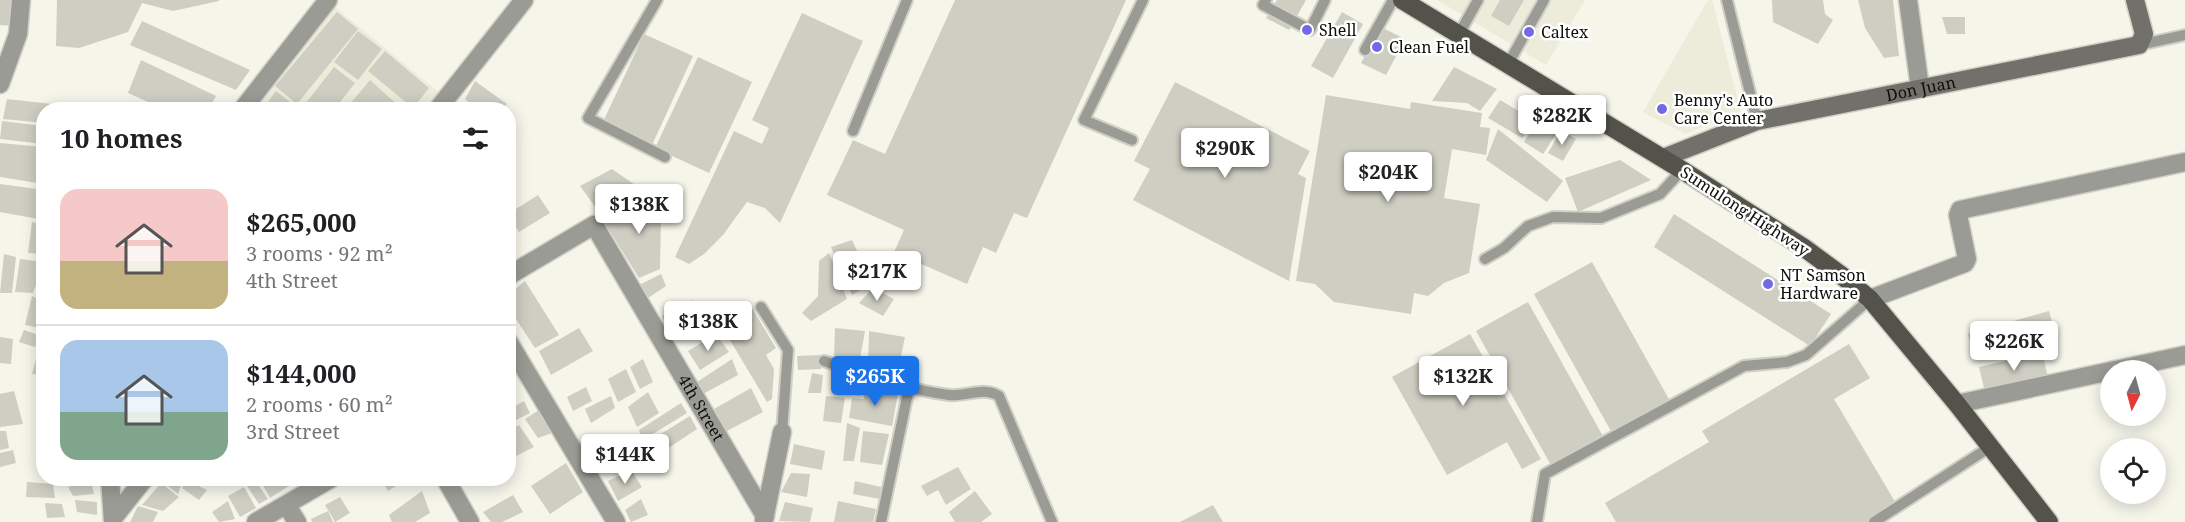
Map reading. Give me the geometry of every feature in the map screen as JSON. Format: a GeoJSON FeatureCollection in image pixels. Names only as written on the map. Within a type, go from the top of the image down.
{"type":"FeatureCollection","features":[{"type":"Feature","properties":{"kind":"main road","name":"Sumulong Highway"},"geometry":{"type":"LineString","coordinates":[[1402,0],[1663,158],[1803,247],[1870,299],[1957,404],[2049,522]]}},
{"type":"Feature","properties":{"kind":"street"},"geometry":{"type":"LineString","coordinates":[[0,84],[18,34],[21,0]]}},
{"type":"Feature","properties":{"kind":"street"},"geometry":{"type":"LineString","coordinates":[[248,102],[328,0]]}},
{"type":"Feature","properties":{"kind":"street"},"geometry":{"type":"LineString","coordinates":[[443,102],[524,0]]}},
{"type":"Feature","properties":{"kind":"street"},"geometry":{"type":"LineString","coordinates":[[1908,0],[1920,88]]}},
{"type":"Feature","properties":{"kind":"street"},"geometry":{"type":"LineString","coordinates":[[2135,0],[2144,34],[2139,45]]}},
{"type":"Feature","properties":{"kind":"street","name":"Don Juan"},"geometry":{"type":"LineString","coordinates":[[1663,158],[1757,121],[2139,45]]}},
{"type":"Feature","properties":{"kind":"street"},"geometry":{"type":"LineString","coordinates":[[1870,299],[1965,263],[1967,259],[1958,215],[1960,210],[2185,162]]}},
{"type":"Feature","properties":{"kind":"street","name":"4th Street"},"geometry":{"type":"LineString","coordinates":[[516,271],[594,225],[765,519]]}},
{"type":"Feature","properties":{"kind":"street"},"geometry":{"type":"LineString","coordinates":[[1957,404],[2185,355]]}},
{"type":"Feature","properties":{"kind":"street"},"geometry":{"type":"LineString","coordinates":[[516,373],[616,522]]}},
{"type":"Feature","properties":{"kind":"street"},"geometry":{"type":"LineString","coordinates":[[765,519],[782,432]]}},
{"type":"Feature","properties":{"kind":"street"},"geometry":{"type":"LineString","coordinates":[[111,486],[113,520]]}},
{"type":"Feature","properties":{"kind":"street"},"geometry":{"type":"LineString","coordinates":[[113,520],[139,486]]}},
{"type":"Feature","properties":{"kind":"street"},"geometry":{"type":"LineString","coordinates":[[256,522],[319,486]]}},
{"type":"Feature","properties":{"kind":"street"},"geometry":{"type":"LineString","coordinates":[[450,486],[470,522]]}},
{"type":"Feature","properties":{"kind":"street"},"geometry":{"type":"LineString","coordinates":[[287,506],[297,522]]}},
{"type":"Feature","properties":{"kind":"lane"},"geometry":{"type":"LineString","coordinates":[[657,0],[588,118],[665,157]]}},
{"type":"Feature","properties":{"kind":"lane"},"geometry":{"type":"LineString","coordinates":[[854,131],[907,0]]}},
{"type":"Feature","properties":{"kind":"lane"},"geometry":{"type":"LineString","coordinates":[[1132,140],[1084,120],[1143,0]]}},
{"type":"Feature","properties":{"kind":"lane"},"geometry":{"type":"LineString","coordinates":[[1266,0],[1263,5],[1310,30],[1325,0]]}},
{"type":"Feature","properties":{"kind":"lane"},"geometry":{"type":"LineString","coordinates":[[1365,50],[1393,0]]}},
{"type":"Feature","properties":{"kind":"lane"},"geometry":{"type":"LineString","coordinates":[[1459,34],[1478,0]]}},
{"type":"Feature","properties":{"kind":"lane"},"geometry":{"type":"LineString","coordinates":[[1508,64],[1544,0]]}},
{"type":"Feature","properties":{"kind":"lane"},"geometry":{"type":"LineString","coordinates":[[1727,0],[1757,121]]}},
{"type":"Feature","properties":{"kind":"lane"},"geometry":{"type":"LineString","coordinates":[[2139,45],[2185,35]]}},
{"type":"Feature","properties":{"kind":"lane"},"geometry":{"type":"LineString","coordinates":[[1485,259],[1504,248],[1528,226],[1553,217],[1601,218],[1660,194],[1682,170]]}},
{"type":"Feature","properties":{"kind":"lane"},"geometry":{"type":"LineString","coordinates":[[1538,522],[1545,474],[1744,366],[1787,362],[1806,356],[1870,299]]}},
{"type":"Feature","properties":{"kind":"lane"},"geometry":{"type":"LineString","coordinates":[[761,307],[788,350],[782,432]]}},
{"type":"Feature","properties":{"kind":"lane"},"geometry":{"type":"LineString","coordinates":[[824,361],[909,387],[952,395],[990,391],[999,396],[1052,522]]}},
{"type":"Feature","properties":{"kind":"lane"},"geometry":{"type":"LineString","coordinates":[[881,522],[909,387]]}},
{"type":"Feature","properties":{"kind":"lane"},"geometry":{"type":"LineString","coordinates":[[1874,522],[1990,447]]}},
{"type":"Feature","properties":{"kind":"shaded area","name":"Caltex"},"geometry":{"type":"Polygon","coordinates":[[[1437,0],[1585,0],[1546,65],[1437,0]]]}},
{"type":"Feature","properties":{"kind":"shaded area"},"geometry":{"type":"Polygon","coordinates":[[[1708,0],[1712,0],[1741,112],[1685,134],[1643,112],[1708,0]]]}},
{"type":"Feature","properties":{"kind":"shaded area"},"geometry":{"type":"Polygon","coordinates":[[[335,7],[441,94],[434,102],[257,102],[335,7]]]}},
{"type":"Feature","properties":{"kind":"building"},"geometry":{"type":"Polygon","coordinates":[[[0,0],[15,0],[14,26],[0,25],[0,0]]]}},
{"type":"Feature","properties":{"kind":"building"},"geometry":{"type":"Polygon","coordinates":[[[57,0],[219,1],[173,11],[142,3],[128,32],[79,48],[56,46],[57,0]]]}},
{"type":"Feature","properties":{"kind":"building"},"geometry":{"type":"Polygon","coordinates":[[[955,0],[1126,0],[1027,218],[1014,213],[996,253],[983,247],[967,284],[894,252],[904,230],[827,195],[853,140],[885,154],[955,0]]]}},
{"type":"Feature","properties":{"kind":"building"},"geometry":{"type":"Polygon","coordinates":[[[1277,0],[1306,0],[1289,30],[1266,18],[1277,0]]]}},
{"type":"Feature","properties":{"kind":"building"},"geometry":{"type":"Polygon","coordinates":[[[1500,0],[1524,0],[1509,26],[1491,16],[1500,0]]]}},
{"type":"Feature","properties":{"kind":"building"},"geometry":{"type":"Polygon","coordinates":[[[1772,0],[1823,0],[1825,14],[1833,20],[1818,44],[1773,22],[1772,0]]]}},
{"type":"Feature","properties":{"kind":"building"},"geometry":{"type":"Polygon","coordinates":[[[1858,0],[1893,0],[1899,56],[1884,58],[1865,28],[1858,0]]]}},
{"type":"Feature","properties":{"kind":"building"},"geometry":{"type":"Polygon","coordinates":[[[337,12],[358,29],[299,102],[295,102],[275,86],[337,12]]]}},
{"type":"Feature","properties":{"kind":"building"},"geometry":{"type":"Polygon","coordinates":[[[1342,12],[1363,24],[1333,78],[1311,66],[1342,12]]]}},
{"type":"Feature","properties":{"kind":"building"},"geometry":{"type":"Polygon","coordinates":[[[802,13],[863,41],[780,223],[765,208],[747,202],[723,235],[704,254],[689,264],[675,257],[734,131],[762,144],[769,128],[752,120],[802,13]]]}},
{"type":"Feature","properties":{"kind":"building"},"geometry":{"type":"Polygon","coordinates":[[[1942,17],[1965,17],[1965,34],[1947,34],[1942,17]]]}},
{"type":"Feature","properties":{"kind":"building"},"geometry":{"type":"Polygon","coordinates":[[[142,21],[250,70],[236,90],[130,45],[142,21]]]}},
{"type":"Feature","properties":{"kind":"building"},"geometry":{"type":"Polygon","coordinates":[[[1381,27],[1405,39],[1386,75],[1361,63],[1381,27]]]}},
{"type":"Feature","properties":{"kind":"building"},"geometry":{"type":"Polygon","coordinates":[[[358,31],[382,49],[358,80],[334,62],[358,31]]]}},
{"type":"Feature","properties":{"kind":"building"},"geometry":{"type":"Polygon","coordinates":[[[644,34],[693,56],[652,145],[603,122],[644,34]]]}},
{"type":"Feature","properties":{"kind":"building"},"geometry":{"type":"Polygon","coordinates":[[[385,51],[429,88],[418,102],[406,102],[368,71],[385,51]]]}},
{"type":"Feature","properties":{"kind":"building"},"geometry":{"type":"Polygon","coordinates":[[[698,57],[752,82],[709,173],[655,148],[698,57]]]}},
{"type":"Feature","properties":{"kind":"building"},"geometry":{"type":"Polygon","coordinates":[[[141,60],[216,96],[213,102],[148,102],[128,93],[141,60]]]}},
{"type":"Feature","properties":{"kind":"building"},"geometry":{"type":"Polygon","coordinates":[[[334,67],[355,83],[340,102],[307,102],[334,67]]]}},
{"type":"Feature","properties":{"kind":"building"},"geometry":{"type":"Polygon","coordinates":[[[1454,67],[1497,89],[1480,111],[1467,103],[1432,101],[1454,67]]]}},
{"type":"Feature","properties":{"kind":"building"},"geometry":{"type":"Polygon","coordinates":[[[370,80],[394,102],[352,102],[370,80]]]}},
{"type":"Feature","properties":{"kind":"building"},"geometry":{"type":"Polygon","coordinates":[[[475,81],[504,102],[469,102],[465,99],[475,81]]]}},
{"type":"Feature","properties":{"kind":"building"},"geometry":{"type":"Polygon","coordinates":[[[1175,82],[1310,151],[1298,174],[1306,178],[1289,281],[1133,200],[1150,169],[1134,161],[1175,82]]]}},
{"type":"Feature","properties":{"kind":"building"},"geometry":{"type":"Polygon","coordinates":[[[276,91],[290,102],[268,102],[276,91]]]}},
{"type":"Feature","properties":{"kind":"building"},"geometry":{"type":"Polygon","coordinates":[[[1326,95],[1410,109],[1411,102],[1482,113],[1480,127],[1490,128],[1486,155],[1452,149],[1444,198],[1480,204],[1469,273],[1444,283],[1428,296],[1414,293],[1411,314],[1334,302],[1315,284],[1296,281],[1326,95]]]}},
{"type":"Feature","properties":{"kind":"building"},"geometry":{"type":"Polygon","coordinates":[[[7,99],[36,102],[36,122],[3,119],[7,99]]]}},
{"type":"Feature","properties":{"kind":"building"},"geometry":{"type":"Polygon","coordinates":[[[1500,100],[1534,120],[1522,138],[1488,118],[1500,100]]]}},
{"type":"Feature","properties":{"kind":"building"},"geometry":{"type":"Polygon","coordinates":[[[1539,119],[1558,131],[1543,154],[1524,142],[1539,119]]]}},
{"type":"Feature","properties":{"kind":"building"},"geometry":{"type":"Polygon","coordinates":[[[2,121],[36,125],[36,143],[0,139],[2,121]]]}},
{"type":"Feature","properties":{"kind":"building"},"geometry":{"type":"Polygon","coordinates":[[[1498,129],[1563,181],[1547,202],[1486,160],[1498,129]]]}},
{"type":"Feature","properties":{"kind":"building"},"geometry":{"type":"Polygon","coordinates":[[[1561,130],[1576,139],[1563,161],[1548,153],[1561,130]]]}},
{"type":"Feature","properties":{"kind":"building"},"geometry":{"type":"Polygon","coordinates":[[[0,143],[36,146],[36,183],[0,177],[0,143]]]}},
{"type":"Feature","properties":{"kind":"building"},"geometry":{"type":"Polygon","coordinates":[[[1620,160],[1651,180],[1578,212],[1565,178],[1620,160]]]}},
{"type":"Feature","properties":{"kind":"building"},"geometry":{"type":"Polygon","coordinates":[[[612,169],[645,192],[604,219],[580,186],[612,169]]]}},
{"type":"Feature","properties":{"kind":"building"},"geometry":{"type":"Polygon","coordinates":[[[0,184],[36,189],[36,219],[0,212],[0,184]]]}},
{"type":"Feature","properties":{"kind":"building"},"geometry":{"type":"Polygon","coordinates":[[[648,194],[661,217],[660,269],[639,278],[604,222],[648,194]]]}},
{"type":"Feature","properties":{"kind":"building"},"geometry":{"type":"Polygon","coordinates":[[[538,195],[550,213],[519,232],[516,227],[516,209],[538,195]]]}},
{"type":"Feature","properties":{"kind":"building"},"geometry":{"type":"Polygon","coordinates":[[[1674,214],[1831,314],[1810,346],[1654,247],[1674,214]]]}},
{"type":"Feature","properties":{"kind":"building"},"geometry":{"type":"Polygon","coordinates":[[[32,222],[36,223],[36,254],[28,253],[32,222]]]}},
{"type":"Feature","properties":{"kind":"building"},"geometry":{"type":"Polygon","coordinates":[[[852,240],[872,283],[852,295],[831,247],[852,240]]]}},
{"type":"Feature","properties":{"kind":"building"},"geometry":{"type":"Polygon","coordinates":[[[829,253],[847,299],[811,321],[802,313],[818,296],[819,261],[829,253]]]}},
{"type":"Feature","properties":{"kind":"building"},"geometry":{"type":"Polygon","coordinates":[[[4,254],[16,257],[12,293],[0,293],[4,254]]]}},
{"type":"Feature","properties":{"kind":"building"},"geometry":{"type":"Polygon","coordinates":[[[20,259],[36,261],[36,285],[33,293],[15,292],[20,259]]]}},
{"type":"Feature","properties":{"kind":"building"},"geometry":{"type":"Polygon","coordinates":[[[1592,262],[1670,401],[1612,433],[1534,294],[1592,262]]]}},
{"type":"Feature","properties":{"kind":"building"},"geometry":{"type":"Polygon","coordinates":[[[661,274],[666,286],[648,298],[639,285],[661,274]]]}},
{"type":"Feature","properties":{"kind":"building"},"geometry":{"type":"Polygon","coordinates":[[[525,281],[559,335],[535,348],[516,319],[516,288],[525,281]]]}},
{"type":"Feature","properties":{"kind":"building"},"geometry":{"type":"Polygon","coordinates":[[[873,288],[894,299],[883,316],[859,303],[873,288]]]}},
{"type":"Feature","properties":{"kind":"building"},"geometry":{"type":"Polygon","coordinates":[[[32,296],[36,298],[36,327],[25,325],[32,296]]]}},
{"type":"Feature","properties":{"kind":"building"},"geometry":{"type":"Polygon","coordinates":[[[693,300],[704,322],[672,341],[662,316],[693,300]]]}},
{"type":"Feature","properties":{"kind":"building"},"geometry":{"type":"Polygon","coordinates":[[[1528,302],[1604,438],[1552,467],[1476,331],[1528,302]]]}},
{"type":"Feature","properties":{"kind":"building"},"geometry":{"type":"Polygon","coordinates":[[[752,308],[776,348],[766,355],[774,369],[772,399],[767,402],[721,325],[752,308]]]}},
{"type":"Feature","properties":{"kind":"building"},"geometry":{"type":"Polygon","coordinates":[[[2049,311],[2058,343],[1999,360],[1996,348],[1974,354],[1968,334],[2049,311]]]}},
{"type":"Feature","properties":{"kind":"building"},"geometry":{"type":"Polygon","coordinates":[[[579,328],[593,351],[551,375],[539,351],[579,328]]]}},
{"type":"Feature","properties":{"kind":"building"},"geometry":{"type":"Polygon","coordinates":[[[835,328],[865,331],[859,364],[834,358],[835,328]]]}},
{"type":"Feature","properties":{"kind":"building"},"geometry":{"type":"Polygon","coordinates":[[[24,330],[36,334],[35,347],[19,342],[24,330]]]}},
{"type":"Feature","properties":{"kind":"building"},"geometry":{"type":"Polygon","coordinates":[[[869,331],[905,337],[897,376],[868,370],[869,331]]]}},
{"type":"Feature","properties":{"kind":"building"},"geometry":{"type":"Polygon","coordinates":[[[716,334],[729,352],[700,370],[688,351],[716,334]]]}},
{"type":"Feature","properties":{"kind":"building"},"geometry":{"type":"Polygon","coordinates":[[[1470,334],[1541,459],[1522,469],[1507,442],[1447,475],[1392,377],[1470,334]]]}},
{"type":"Feature","properties":{"kind":"building"},"geometry":{"type":"Polygon","coordinates":[[[0,337],[13,339],[11,364],[0,363],[0,337]]]}},
{"type":"Feature","properties":{"kind":"building"},"geometry":{"type":"Polygon","coordinates":[[[1849,344],[1870,378],[1834,399],[1897,505],[1868,522],[1616,522],[1605,503],[1709,442],[1702,431],[1849,344]]]}},
{"type":"Feature","properties":{"kind":"building"},"geometry":{"type":"Polygon","coordinates":[[[2042,352],[2048,377],[1985,392],[1979,367],[2042,352]]]}},
{"type":"Feature","properties":{"kind":"building"},"geometry":{"type":"Polygon","coordinates":[[[821,355],[821,369],[798,370],[797,356],[821,355]]]}},
{"type":"Feature","properties":{"kind":"building"},"geometry":{"type":"Polygon","coordinates":[[[36,359],[36,374],[32,374],[36,359]]]}},
{"type":"Feature","properties":{"kind":"building"},"geometry":{"type":"Polygon","coordinates":[[[643,359],[653,382],[640,389],[630,367],[643,359]]]}},
{"type":"Feature","properties":{"kind":"building"},"geometry":{"type":"Polygon","coordinates":[[[732,359],[738,375],[703,394],[697,382],[732,359]]]}},
{"type":"Feature","properties":{"kind":"building"},"geometry":{"type":"Polygon","coordinates":[[[626,369],[636,392],[618,402],[608,379],[626,369]]]}},
{"type":"Feature","properties":{"kind":"building"},"geometry":{"type":"Polygon","coordinates":[[[812,373],[823,375],[821,393],[808,393],[812,373]]]}},
{"type":"Feature","properties":{"kind":"building"},"geometry":{"type":"Polygon","coordinates":[[[845,380],[861,381],[860,396],[843,392],[845,380]]]}},
{"type":"Feature","properties":{"kind":"building"},"geometry":{"type":"Polygon","coordinates":[[[865,386],[898,394],[892,426],[849,418],[852,398],[864,399],[865,386]]]}},
{"type":"Feature","properties":{"kind":"building"},"geometry":{"type":"Polygon","coordinates":[[[586,387],[592,401],[573,411],[567,397],[586,387]]]}},
{"type":"Feature","properties":{"kind":"building"},"geometry":{"type":"Polygon","coordinates":[[[751,388],[763,412],[725,432],[714,409],[751,388]]]}},
{"type":"Feature","properties":{"kind":"building"},"geometry":{"type":"Polygon","coordinates":[[[14,391],[23,424],[0,427],[0,394],[14,391]]]}},
{"type":"Feature","properties":{"kind":"building"},"geometry":{"type":"Polygon","coordinates":[[[648,392],[659,413],[637,427],[628,407],[648,392]]]}},
{"type":"Feature","properties":{"kind":"building"},"geometry":{"type":"Polygon","coordinates":[[[611,396],[615,408],[591,423],[585,409],[611,396]]]}},
{"type":"Feature","properties":{"kind":"building"},"geometry":{"type":"Polygon","coordinates":[[[826,396],[845,398],[841,423],[823,421],[826,396]]]}},
{"type":"Feature","properties":{"kind":"building"},"geometry":{"type":"Polygon","coordinates":[[[524,401],[530,413],[516,420],[516,406],[524,401]]]}},
{"type":"Feature","properties":{"kind":"building"},"geometry":{"type":"Polygon","coordinates":[[[681,403],[687,413],[643,440],[639,430],[681,403]]]}},
{"type":"Feature","properties":{"kind":"building"},"geometry":{"type":"Polygon","coordinates":[[[539,410],[552,433],[538,438],[525,419],[539,410]]]}},
{"type":"Feature","properties":{"kind":"building"},"geometry":{"type":"Polygon","coordinates":[[[690,416],[697,429],[655,457],[646,443],[690,416]]]}},
{"type":"Feature","properties":{"kind":"building"},"geometry":{"type":"Polygon","coordinates":[[[847,423],[860,428],[854,461],[843,461],[847,423]]]}},
{"type":"Feature","properties":{"kind":"building"},"geometry":{"type":"Polygon","coordinates":[[[519,425],[534,447],[516,456],[516,427],[519,425]]]}},
{"type":"Feature","properties":{"kind":"building"},"geometry":{"type":"Polygon","coordinates":[[[0,431],[6,431],[9,448],[0,450],[0,431]]]}},
{"type":"Feature","properties":{"kind":"building"},"geometry":{"type":"Polygon","coordinates":[[[863,431],[889,434],[882,465],[860,462],[863,431]]]}},
{"type":"Feature","properties":{"kind":"building"},"geometry":{"type":"Polygon","coordinates":[[[794,444],[825,451],[822,470],[790,464],[794,444]]]}},
{"type":"Feature","properties":{"kind":"building"},"geometry":{"type":"Polygon","coordinates":[[[13,450],[16,463],[0,467],[0,453],[13,450]]]}},
{"type":"Feature","properties":{"kind":"building"},"geometry":{"type":"Polygon","coordinates":[[[566,463],[583,492],[550,514],[531,486],[566,463]]]}},
{"type":"Feature","properties":{"kind":"building"},"geometry":{"type":"Polygon","coordinates":[[[958,467],[971,489],[946,505],[938,490],[927,496],[921,486],[958,467]]]}},
{"type":"Feature","properties":{"kind":"building"},"geometry":{"type":"Polygon","coordinates":[[[631,470],[642,487],[618,501],[608,481],[631,470]]]}},
{"type":"Feature","properties":{"kind":"building"},"geometry":{"type":"Polygon","coordinates":[[[791,473],[810,474],[807,497],[781,492],[791,473]]]}},
{"type":"Feature","properties":{"kind":"building"},"geometry":{"type":"Polygon","coordinates":[[[855,481],[881,487],[880,499],[853,494],[855,481]]]}},
{"type":"Feature","properties":{"kind":"building"},"geometry":{"type":"Polygon","coordinates":[[[27,482],[36,483],[36,486],[53,486],[55,498],[26,497],[27,482]]]}},
{"type":"Feature","properties":{"kind":"building"},"geometry":{"type":"Polygon","coordinates":[[[92,486],[94,494],[73,496],[68,487],[92,486]]]}},
{"type":"Feature","properties":{"kind":"building"},"geometry":{"type":"Polygon","coordinates":[[[158,486],[165,486],[179,497],[163,511],[142,505],[158,486]]]}},
{"type":"Feature","properties":{"kind":"building"},"geometry":{"type":"Polygon","coordinates":[[[168,486],[181,486],[178,494],[168,486]]]}},
{"type":"Feature","properties":{"kind":"building"},"geometry":{"type":"Polygon","coordinates":[[[199,486],[207,490],[199,500],[182,488],[199,486]]]}},
{"type":"Feature","properties":{"kind":"building"},"geometry":{"type":"Polygon","coordinates":[[[247,486],[259,486],[268,499],[259,504],[247,486]]]}},
{"type":"Feature","properties":{"kind":"building"},"geometry":{"type":"Polygon","coordinates":[[[263,486],[289,486],[270,498],[263,486]]]}},
{"type":"Feature","properties":{"kind":"building"},"geometry":{"type":"Polygon","coordinates":[[[385,486],[396,486],[388,491],[385,486]]]}},
{"type":"Feature","properties":{"kind":"building"},"geometry":{"type":"Polygon","coordinates":[[[244,487],[256,508],[240,517],[228,496],[244,487]]]}},
{"type":"Feature","properties":{"kind":"building"},"geometry":{"type":"Polygon","coordinates":[[[422,491],[430,513],[415,522],[392,522],[389,515],[422,491]]]}},
{"type":"Feature","properties":{"kind":"building"},"geometry":{"type":"Polygon","coordinates":[[[975,491],[992,514],[981,522],[955,522],[949,512],[975,491]]]}},
{"type":"Feature","properties":{"kind":"building"},"geometry":{"type":"Polygon","coordinates":[[[513,495],[523,512],[502,522],[491,522],[483,512],[513,495]]]}},
{"type":"Feature","properties":{"kind":"building"},"geometry":{"type":"Polygon","coordinates":[[[340,497],[350,513],[335,522],[325,505],[340,497]]]}},
{"type":"Feature","properties":{"kind":"building"},"geometry":{"type":"Polygon","coordinates":[[[641,499],[648,515],[631,522],[625,510],[641,499]]]}},
{"type":"Feature","properties":{"kind":"building"},"geometry":{"type":"Polygon","coordinates":[[[75,500],[97,502],[97,515],[77,512],[75,500]]]}},
{"type":"Feature","properties":{"kind":"building"},"geometry":{"type":"Polygon","coordinates":[[[228,501],[235,519],[219,522],[212,512],[228,501]]]}},
{"type":"Feature","properties":{"kind":"building"},"geometry":{"type":"Polygon","coordinates":[[[838,501],[876,509],[873,522],[834,522],[838,501]]]}},
{"type":"Feature","properties":{"kind":"building"},"geometry":{"type":"Polygon","coordinates":[[[785,502],[813,508],[810,522],[779,521],[785,502]]]}},
{"type":"Feature","properties":{"kind":"building"},"geometry":{"type":"Polygon","coordinates":[[[45,503],[62,504],[65,517],[47,518],[45,503]]]}},
{"type":"Feature","properties":{"kind":"building"},"geometry":{"type":"Polygon","coordinates":[[[1213,505],[1223,522],[1180,522],[1213,505]]]}},
{"type":"Feature","properties":{"kind":"building"},"geometry":{"type":"Polygon","coordinates":[[[138,506],[158,512],[153,522],[130,522],[138,506]]]}},
{"type":"Feature","properties":{"kind":"building"},"geometry":{"type":"Polygon","coordinates":[[[328,511],[333,522],[312,522],[311,519],[328,511]]]}},
{"type":"Feature","properties":{"kind":"place","name":"Shell"},"geometry":{"type":"Point","coordinates":[1307,30]}},
{"type":"Feature","properties":{"kind":"place","name":"Caltex"},"geometry":{"type":"Point","coordinates":[1529,32]}},
{"type":"Feature","properties":{"kind":"place","name":"Clean Fuel"},"geometry":{"type":"Point","coordinates":[1377,47]}},
{"type":"Feature","properties":{"kind":"place","name":"Benny's Auto Care Center"},"geometry":{"type":"Point","coordinates":[1662,109]}},
{"type":"Feature","properties":{"kind":"place","name":"NT Samson Hardware"},"geometry":{"type":"Point","coordinates":[1768,284]}}]}
